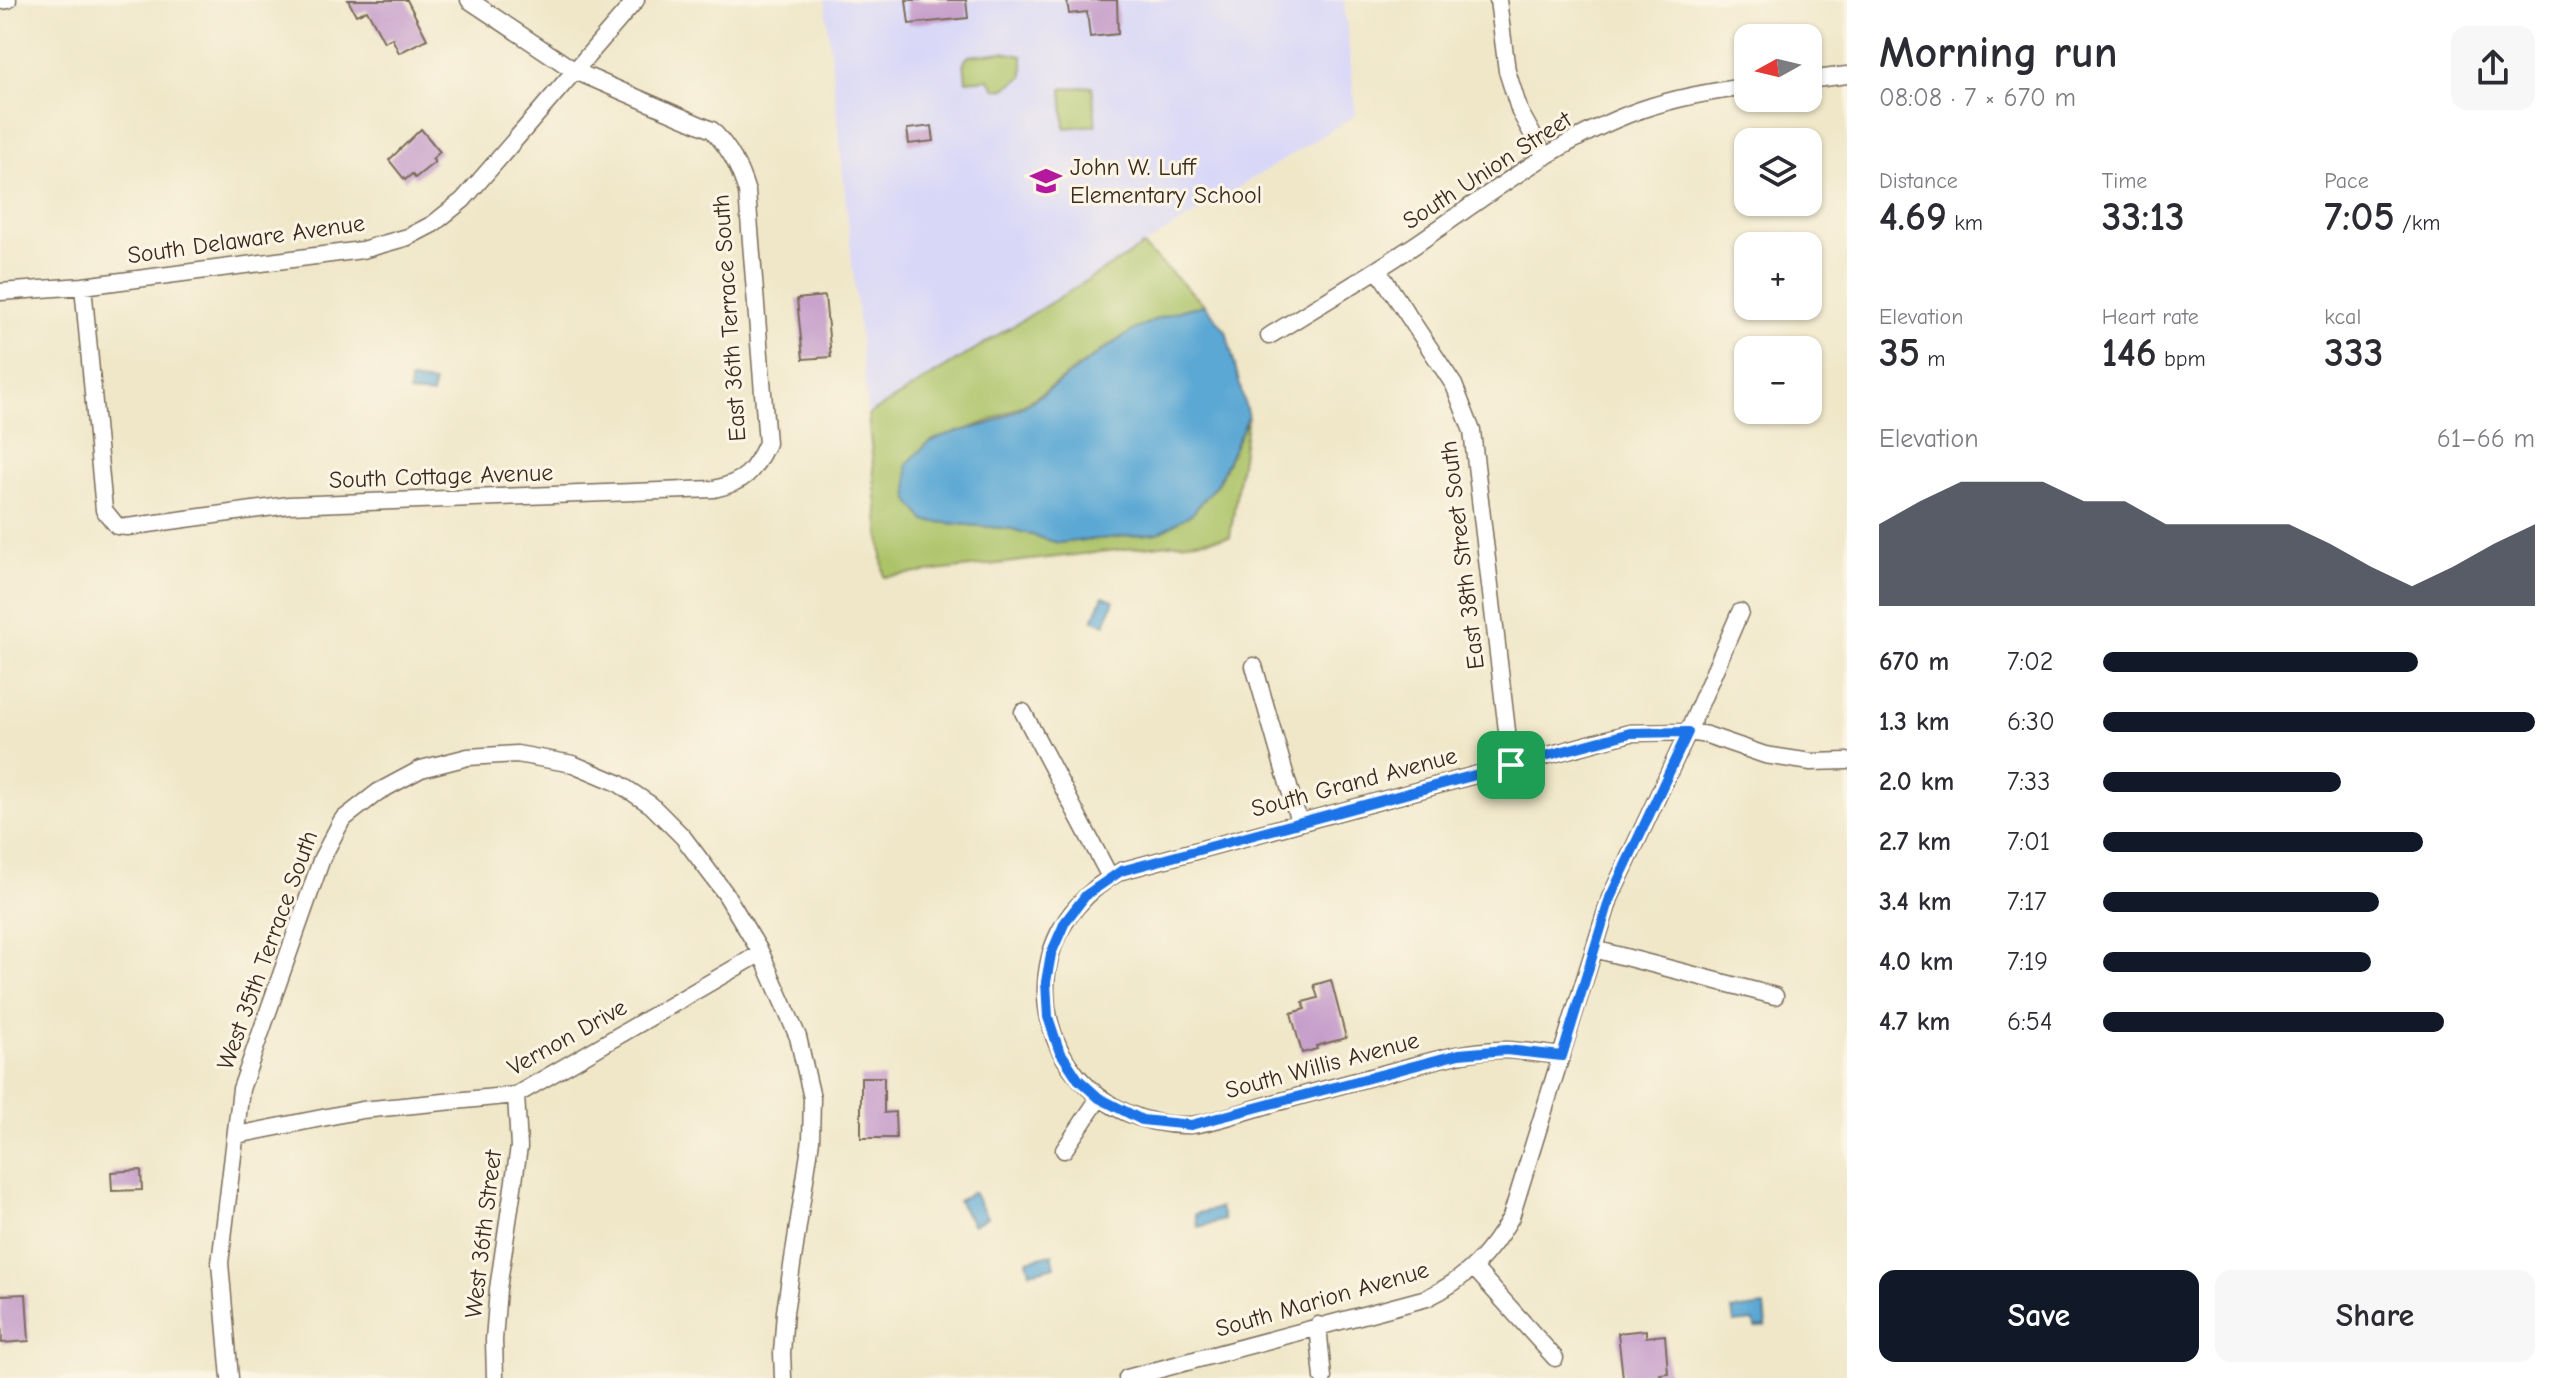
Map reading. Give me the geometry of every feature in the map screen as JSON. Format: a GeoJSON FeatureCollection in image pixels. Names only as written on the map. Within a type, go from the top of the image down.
{"type":"FeatureCollection","features":[{"type":"Feature","properties":{"kind":"street"},"geometry":{"type":"LineString","coordinates":[[0,1],[8,0]]}},
{"type":"Feature","properties":{"kind":"street","name":"East 36th Terrace South"},"geometry":{"type":"LineString","coordinates":[[469,0],[575,71],[712,130],[740,167],[747,192],[767,443],[756,467]]}},
{"type":"Feature","properties":{"kind":"street","name":"South Delaware Avenue"},"geometry":{"type":"LineString","coordinates":[[0,292],[83,286],[362,250],[408,237],[433,224],[463,200],[636,0]]}},
{"type":"Feature","properties":{"kind":"street"},"geometry":{"type":"LineString","coordinates":[[1498,0],[1507,71],[1520,112],[1545,157]]}},
{"type":"Feature","properties":{"kind":"street"},"geometry":{"type":"LineString","coordinates":[[1822,78],[1847,75]]}},
{"type":"Feature","properties":{"kind":"street","name":"South Union Street"},"geometry":{"type":"LineString","coordinates":[[1269,336],[1378,270],[1545,157],[1598,127],[1684,97],[1734,89]]}},
{"type":"Feature","properties":{"kind":"street","name":"East 38th Street South"},"geometry":{"type":"LineString","coordinates":[[1378,270],[1454,385],[1472,431],[1511,765]]}},
{"type":"Feature","properties":{"kind":"street","name":"South Cottage Avenue"},"geometry":{"type":"LineString","coordinates":[[83,286],[104,510],[117,526],[289,505],[714,489],[734,485],[756,467]]}},
{"type":"Feature","properties":{"kind":"street","name":"South Marion Avenue"},"geometry":{"type":"LineString","coordinates":[[1127,1378],[1427,1298],[1449,1288],[1474,1268],[1495,1244],[1511,1217],[1610,898],[1740,612]]}},
{"type":"Feature","properties":{"kind":"street"},"geometry":{"type":"LineString","coordinates":[[1254,666],[1299,822]]}},
{"type":"Feature","properties":{"kind":"street"},"geometry":{"type":"LineString","coordinates":[[1023,712],[1110,877]]}},
{"type":"Feature","properties":{"kind":"street","name":"South Grand Avenue"},"geometry":{"type":"LineString","coordinates":[[1110,877],[1121,871],[1630,733],[1688,732],[1707,735],[1765,755],[1811,762],[1847,761]]}},
{"type":"Feature","properties":{"kind":"street","name":"West 35th Terrace South"},"geometry":{"type":"LineString","coordinates":[[230,1378],[220,1263],[241,1089],[322,858],[342,820],[378,792],[421,769],[468,757],[517,754],[573,764],[618,783],[651,805],[683,837],[725,893],[761,953],[798,1037],[812,1098],[811,1140],[785,1312],[783,1378]]}},
{"type":"Feature","properties":{"kind":"street","name":"South Willis Avenue"},"geometry":{"type":"LineString","coordinates":[[1110,877],[1086,895],[1065,922],[1051,954],[1046,982],[1048,1017],[1059,1050],[1078,1079],[1099,1098],[1142,1120],[1191,1125],[1459,1054],[1506,1050],[1562,1056]]}},
{"type":"Feature","properties":{"kind":"street"},"geometry":{"type":"LineString","coordinates":[[1594,949],[1775,996]]}},
{"type":"Feature","properties":{"kind":"street","name":"Vernon Drive"},"geometry":{"type":"LineString","coordinates":[[237,1135],[362,1110],[516,1095],[761,953]]}},
{"type":"Feature","properties":{"kind":"street","name":"West 36th Street"},"geometry":{"type":"LineString","coordinates":[[495,1378],[498,1289],[519,1147],[516,1095]]}},
{"type":"Feature","properties":{"kind":"street"},"geometry":{"type":"LineString","coordinates":[[1064,1150],[1099,1098]]}},
{"type":"Feature","properties":{"kind":"street"},"geometry":{"type":"LineString","coordinates":[[1474,1268],[1555,1358]]}},
{"type":"Feature","properties":{"kind":"street"},"geometry":{"type":"LineString","coordinates":[[1318,1325],[1323,1378]]}},
{"type":"Feature","properties":{"kind":"shaded area","name":"John W. Luff Elementary School"},"geometry":{"type":"Polygon","coordinates":[[[825,0],[1344,0],[1356,115],[868,415],[825,0]]]}},
{"type":"Feature","properties":{"kind":"green space"},"geometry":{"type":"Polygon","coordinates":[[[1003,52],[1023,56],[1023,77],[1005,88],[996,89],[988,79],[966,81],[964,61],[969,56],[1003,52]]]}},
{"type":"Feature","properties":{"kind":"green space"},"geometry":{"type":"Polygon","coordinates":[[[1092,86],[1096,125],[1065,128],[1062,89],[1092,86]]]}},
{"type":"Feature","properties":{"kind":"green space"},"geometry":{"type":"Polygon","coordinates":[[[1143,246],[1205,305],[1160,317],[1139,327],[1016,408],[930,442],[925,521],[1012,529],[1058,543],[1158,533],[1193,513],[1218,483],[1248,417],[1230,537],[884,577],[868,415],[1143,246]]]}},
{"type":"Feature","properties":{"kind":"water"},"geometry":{"type":"Polygon","coordinates":[[[1205,305],[1226,331],[1248,417],[1218,482],[1193,513],[1158,533],[1058,543],[1012,529],[925,521],[909,500],[907,464],[929,443],[993,422],[1020,408],[1147,324],[1175,312],[1205,305]]]}},
{"type":"Feature","properties":{"kind":"water"},"geometry":{"type":"Polygon","coordinates":[[[410,380],[434,383],[432,395],[409,393],[410,380]]]}},
{"type":"Feature","properties":{"kind":"water"},"geometry":{"type":"Polygon","coordinates":[[[1103,596],[1114,600],[1105,624],[1093,620],[1103,596]]]}},
{"type":"Feature","properties":{"kind":"water"},"geometry":{"type":"Polygon","coordinates":[[[973,1192],[987,1217],[973,1225],[958,1201],[973,1192]]]}},
{"type":"Feature","properties":{"kind":"water"},"geometry":{"type":"Polygon","coordinates":[[[1220,1208],[1224,1220],[1198,1227],[1195,1214],[1220,1208]]]}},
{"type":"Feature","properties":{"kind":"water"},"geometry":{"type":"Polygon","coordinates":[[[1052,1254],[1055,1266],[1030,1272],[1027,1260],[1052,1254]]]}},
{"type":"Feature","properties":{"kind":"water"},"geometry":{"type":"Polygon","coordinates":[[[1764,1306],[1766,1326],[1755,1328],[1754,1321],[1734,1323],[1732,1310],[1764,1306]]]}},
{"type":"Feature","properties":{"kind":"building"},"geometry":{"type":"Polygon","coordinates":[[[348,0],[407,0],[427,39],[399,53],[392,38],[384,42],[367,10],[356,15],[348,0]]]}},
{"type":"Feature","properties":{"kind":"building"},"geometry":{"type":"Polygon","coordinates":[[[906,0],[966,0],[968,18],[909,24],[906,0]]]}},
{"type":"Feature","properties":{"kind":"building"},"geometry":{"type":"Polygon","coordinates":[[[1067,0],[1117,0],[1118,34],[1090,37],[1087,12],[1069,14],[1067,0]]]}},
{"type":"Feature","properties":{"kind":"building"},"geometry":{"type":"Polygon","coordinates":[[[932,126],[934,141],[909,144],[907,129],[932,126]]]}},
{"type":"Feature","properties":{"kind":"building"},"geometry":{"type":"Polygon","coordinates":[[[421,129],[440,152],[432,159],[435,162],[415,178],[412,174],[405,180],[389,160],[421,129]]]}},
{"type":"Feature","properties":{"kind":"building"},"geometry":{"type":"Polygon","coordinates":[[[825,296],[831,357],[803,359],[797,299],[825,296]]]}},
{"type":"Feature","properties":{"kind":"building"},"geometry":{"type":"Polygon","coordinates":[[[1331,980],[1346,1038],[1302,1053],[1291,1013],[1305,1009],[1303,1002],[1318,998],[1314,985],[1331,980]]]}},
{"type":"Feature","properties":{"kind":"building"},"geometry":{"type":"Polygon","coordinates":[[[861,1077],[884,1077],[884,1113],[895,1112],[896,1138],[861,1138],[861,1077]]]}},
{"type":"Feature","properties":{"kind":"building"},"geometry":{"type":"Polygon","coordinates":[[[141,1170],[142,1190],[112,1191],[111,1172],[141,1170]]]}},
{"type":"Feature","properties":{"kind":"building"},"geometry":{"type":"Polygon","coordinates":[[[26,1294],[29,1341],[2,1343],[0,1295],[26,1294]]]}},
{"type":"Feature","properties":{"kind":"building"},"geometry":{"type":"Polygon","coordinates":[[[1646,1330],[1646,1337],[1665,1335],[1668,1373],[1660,1374],[1661,1378],[1623,1378],[1618,1333],[1646,1330]]]}},
{"type":"Feature","properties":{"kind":"place","name":"John W. Luff Elementary School"},"geometry":{"type":"Point","coordinates":[1046,181]}},
{"type":"Feature","properties":{"kind":"route"},"geometry":{"type":"LineString","coordinates":[[1688,732],[1610,898],[1562,1056],[1506,1050],[1459,1054],[1191,1125],[1142,1120],[1099,1098],[1078,1079],[1059,1050],[1048,1017],[1046,982],[1051,954],[1065,922],[1086,895],[1110,877],[1121,871],[1511,765],[1630,733],[1688,732]]}}]}
